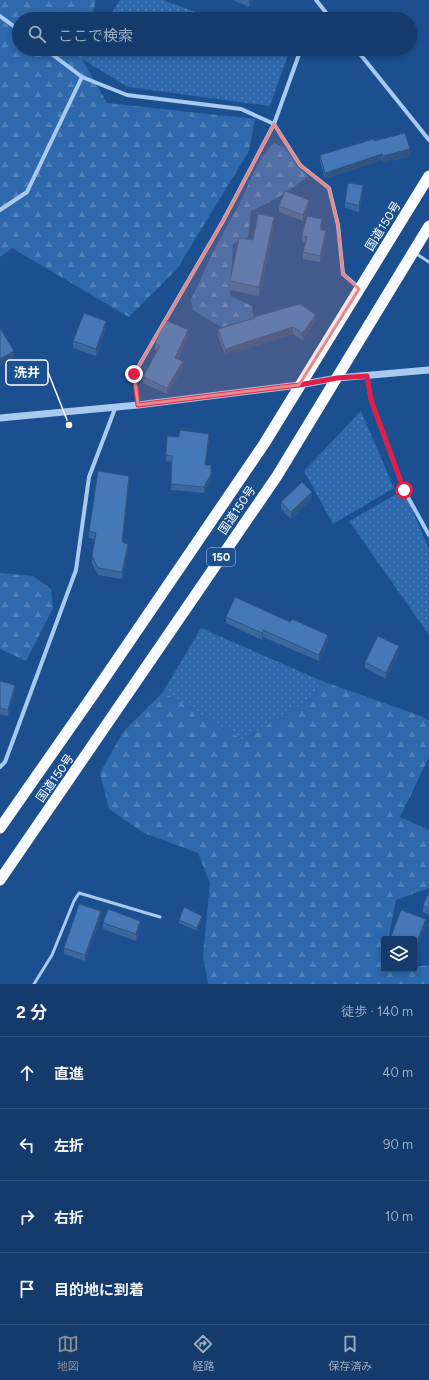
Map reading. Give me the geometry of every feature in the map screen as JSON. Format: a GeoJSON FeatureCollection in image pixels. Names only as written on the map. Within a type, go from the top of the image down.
{"type":"FeatureCollection","features":[{"type":"Feature","properties":{"kind":"highway","name":"国道150号"},"geometry":{"type":"LineString","coordinates":[[0,828],[93,695],[264,444],[429,176]]}},
{"type":"Feature","properties":{"kind":"highway","name":"国道150号"},"geometry":{"type":"LineString","coordinates":[[0,880],[276,476],[429,226]]}},
{"type":"Feature","properties":{"kind":"street"},"geometry":{"type":"LineString","coordinates":[[316,0],[325,12]]}},
{"type":"Feature","properties":{"kind":"street"},"geometry":{"type":"LineString","coordinates":[[0,16],[12,25]]}},
{"type":"Feature","properties":{"kind":"street"},"geometry":{"type":"LineString","coordinates":[[54,56],[82,77],[127,95],[241,109],[274,124],[300,165],[328,188],[338,225],[343,274],[360,289]]}},
{"type":"Feature","properties":{"kind":"street"},"geometry":{"type":"LineString","coordinates":[[138,405],[134,374],[224,221],[274,124],[299,56]]}},
{"type":"Feature","properties":{"kind":"street"},"geometry":{"type":"LineString","coordinates":[[362,56],[429,140]]}},
{"type":"Feature","properties":{"kind":"street"},"geometry":{"type":"LineString","coordinates":[[0,210],[27,192],[82,77]]}},
{"type":"Feature","properties":{"kind":"street"},"geometry":{"type":"LineString","coordinates":[[0,418],[138,405],[299,385],[337,378],[429,370]]}},
{"type":"Feature","properties":{"kind":"street"},"geometry":{"type":"LineString","coordinates":[[367,376],[371,400],[404,490],[429,535]]}},
{"type":"Feature","properties":{"kind":"street"},"geometry":{"type":"LineString","coordinates":[[0,767],[5,762],[76,570],[88,478],[116,406]]}},
{"type":"Feature","properties":{"kind":"lane"},"geometry":{"type":"LineString","coordinates":[[413,252],[429,262]]}},
{"type":"Feature","properties":{"kind":"lane"},"geometry":{"type":"LineString","coordinates":[[34,984],[52,955],[74,901],[79,893],[160,917]]}},
{"type":"Feature","properties":{"kind":"highlighted area"},"geometry":{"type":"Polygon","coordinates":[[[274,124],[300,165],[329,188],[338,225],[343,274],[359,289],[299,385],[138,405],[134,374],[223,221],[274,124]]]}},
{"type":"Feature","properties":{"kind":"green space"},"geometry":{"type":"Polygon","coordinates":[[[0,0],[96,0],[93,12],[12,12],[12,56],[83,56],[82,59],[107,103],[255,119],[249,151],[177,269],[129,317],[12,248],[0,257],[0,0]]]}},
{"type":"Feature","properties":{"kind":"green space"},"geometry":{"type":"Polygon","coordinates":[[[120,0],[163,0],[196,12],[112,12],[120,0]]]}},
{"type":"Feature","properties":{"kind":"green space"},"geometry":{"type":"Polygon","coordinates":[[[84,56],[288,56],[270,106],[128,87],[82,59],[84,56]]]}},
{"type":"Feature","properties":{"kind":"green space"},"geometry":{"type":"Polygon","coordinates":[[[274,143],[285,148],[298,167],[308,176],[281,196],[251,211],[248,237],[233,244],[230,296],[252,306],[254,318],[221,327],[193,310],[191,300],[216,246],[239,205],[263,155],[274,143]]]}},
{"type":"Feature","properties":{"kind":"green space"},"geometry":{"type":"Polygon","coordinates":[[[361,411],[394,488],[333,524],[304,471],[361,411]]]}},
{"type":"Feature","properties":{"kind":"green space"},"geometry":{"type":"Polygon","coordinates":[[[404,490],[429,550],[429,635],[349,521],[404,490]]]}},
{"type":"Feature","properties":{"kind":"green space"},"geometry":{"type":"Polygon","coordinates":[[[0,573],[33,576],[51,589],[53,608],[26,661],[0,649],[0,573]]]}},
{"type":"Feature","properties":{"kind":"green space"},"geometry":{"type":"Polygon","coordinates":[[[201,628],[322,681],[312,698],[243,740],[163,692],[201,628]]]}},
{"type":"Feature","properties":{"kind":"green space"},"geometry":{"type":"Polygon","coordinates":[[[322,681],[421,716],[429,721],[429,757],[400,817],[429,830],[429,888],[396,900],[389,936],[381,936],[381,972],[417,972],[417,967],[429,965],[429,984],[208,984],[203,956],[210,883],[198,853],[144,833],[109,809],[100,773],[123,732],[163,692],[243,740],[312,698],[322,681]]]}},
{"type":"Feature","properties":{"kind":"building"},"geometry":{"type":"Polygon","coordinates":[[[405,133],[410,149],[383,156],[382,154],[325,173],[320,155],[374,139],[374,141],[405,133]]]}},
{"type":"Feature","properties":{"kind":"building"},"geometry":{"type":"Polygon","coordinates":[[[348,183],[363,185],[359,206],[345,202],[348,183]]]}},
{"type":"Feature","properties":{"kind":"building"},"geometry":{"type":"Polygon","coordinates":[[[285,191],[309,200],[303,215],[279,206],[285,191]]]}},
{"type":"Feature","properties":{"kind":"building"},"geometry":{"type":"Polygon","coordinates":[[[258,214],[274,217],[259,287],[230,281],[239,238],[253,240],[258,214]]]}},
{"type":"Feature","properties":{"kind":"building"},"geometry":{"type":"Polygon","coordinates":[[[307,216],[322,219],[320,229],[326,231],[320,256],[303,252],[307,237],[302,236],[307,216]]]}},
{"type":"Feature","properties":{"kind":"building"},"geometry":{"type":"Polygon","coordinates":[[[300,304],[316,315],[302,333],[293,327],[225,349],[218,329],[300,304]]]}},
{"type":"Feature","properties":{"kind":"building"},"geometry":{"type":"Polygon","coordinates":[[[84,313],[106,321],[96,349],[73,341],[84,313]]]}},
{"type":"Feature","properties":{"kind":"building"},"geometry":{"type":"Polygon","coordinates":[[[166,320],[188,330],[175,358],[183,361],[167,388],[143,377],[160,346],[155,343],[166,320]]]}},
{"type":"Feature","properties":{"kind":"building"},"geometry":{"type":"Polygon","coordinates":[[[0,328],[14,351],[0,359],[0,328]]]}},
{"type":"Feature","properties":{"kind":"building"},"geometry":{"type":"Polygon","coordinates":[[[180,430],[209,434],[205,465],[211,465],[211,474],[204,487],[171,484],[172,456],[166,455],[167,436],[179,437],[180,430]]]}},
{"type":"Feature","properties":{"kind":"building"},"geometry":{"type":"Polygon","coordinates":[[[98,471],[129,476],[122,542],[128,544],[122,572],[98,568],[92,556],[96,533],[89,531],[98,471]]]}},
{"type":"Feature","properties":{"kind":"building"},"geometry":{"type":"Polygon","coordinates":[[[302,482],[312,492],[291,512],[281,502],[302,482]]]}},
{"type":"Feature","properties":{"kind":"building"},"geometry":{"type":"Polygon","coordinates":[[[235,597],[290,622],[292,619],[328,635],[319,655],[263,630],[262,633],[226,617],[235,597]]]}},
{"type":"Feature","properties":{"kind":"building"},"geometry":{"type":"Polygon","coordinates":[[[378,636],[399,646],[386,673],[365,662],[378,636]]]}},
{"type":"Feature","properties":{"kind":"building"},"geometry":{"type":"Polygon","coordinates":[[[0,681],[15,685],[8,710],[0,708],[0,681]]]}},
{"type":"Feature","properties":{"kind":"building"},"geometry":{"type":"Polygon","coordinates":[[[429,891],[429,908],[423,906],[429,891]]]}},
{"type":"Feature","properties":{"kind":"building"},"geometry":{"type":"Polygon","coordinates":[[[79,904],[101,911],[85,955],[64,948],[79,904]]]}},
{"type":"Feature","properties":{"kind":"building"},"geometry":{"type":"Polygon","coordinates":[[[184,907],[202,916],[197,928],[179,920],[184,907]]]}},
{"type":"Feature","properties":{"kind":"building"},"geometry":{"type":"Polygon","coordinates":[[[108,909],[140,921],[136,934],[103,923],[108,909]]]}},
{"type":"Feature","properties":{"kind":"building"},"geometry":{"type":"Polygon","coordinates":[[[401,910],[426,919],[417,942],[417,936],[391,936],[401,910]]]}},
{"type":"Feature","properties":{"kind":"place","name":"洗井"},"geometry":{"type":"Point","coordinates":[69,425]}},
{"type":"Feature","properties":{"kind":"route"},"geometry":{"type":"LineString","coordinates":[[134,374],[138,405],[299,385],[337,378],[367,376],[371,400],[404,490]]}}]}
